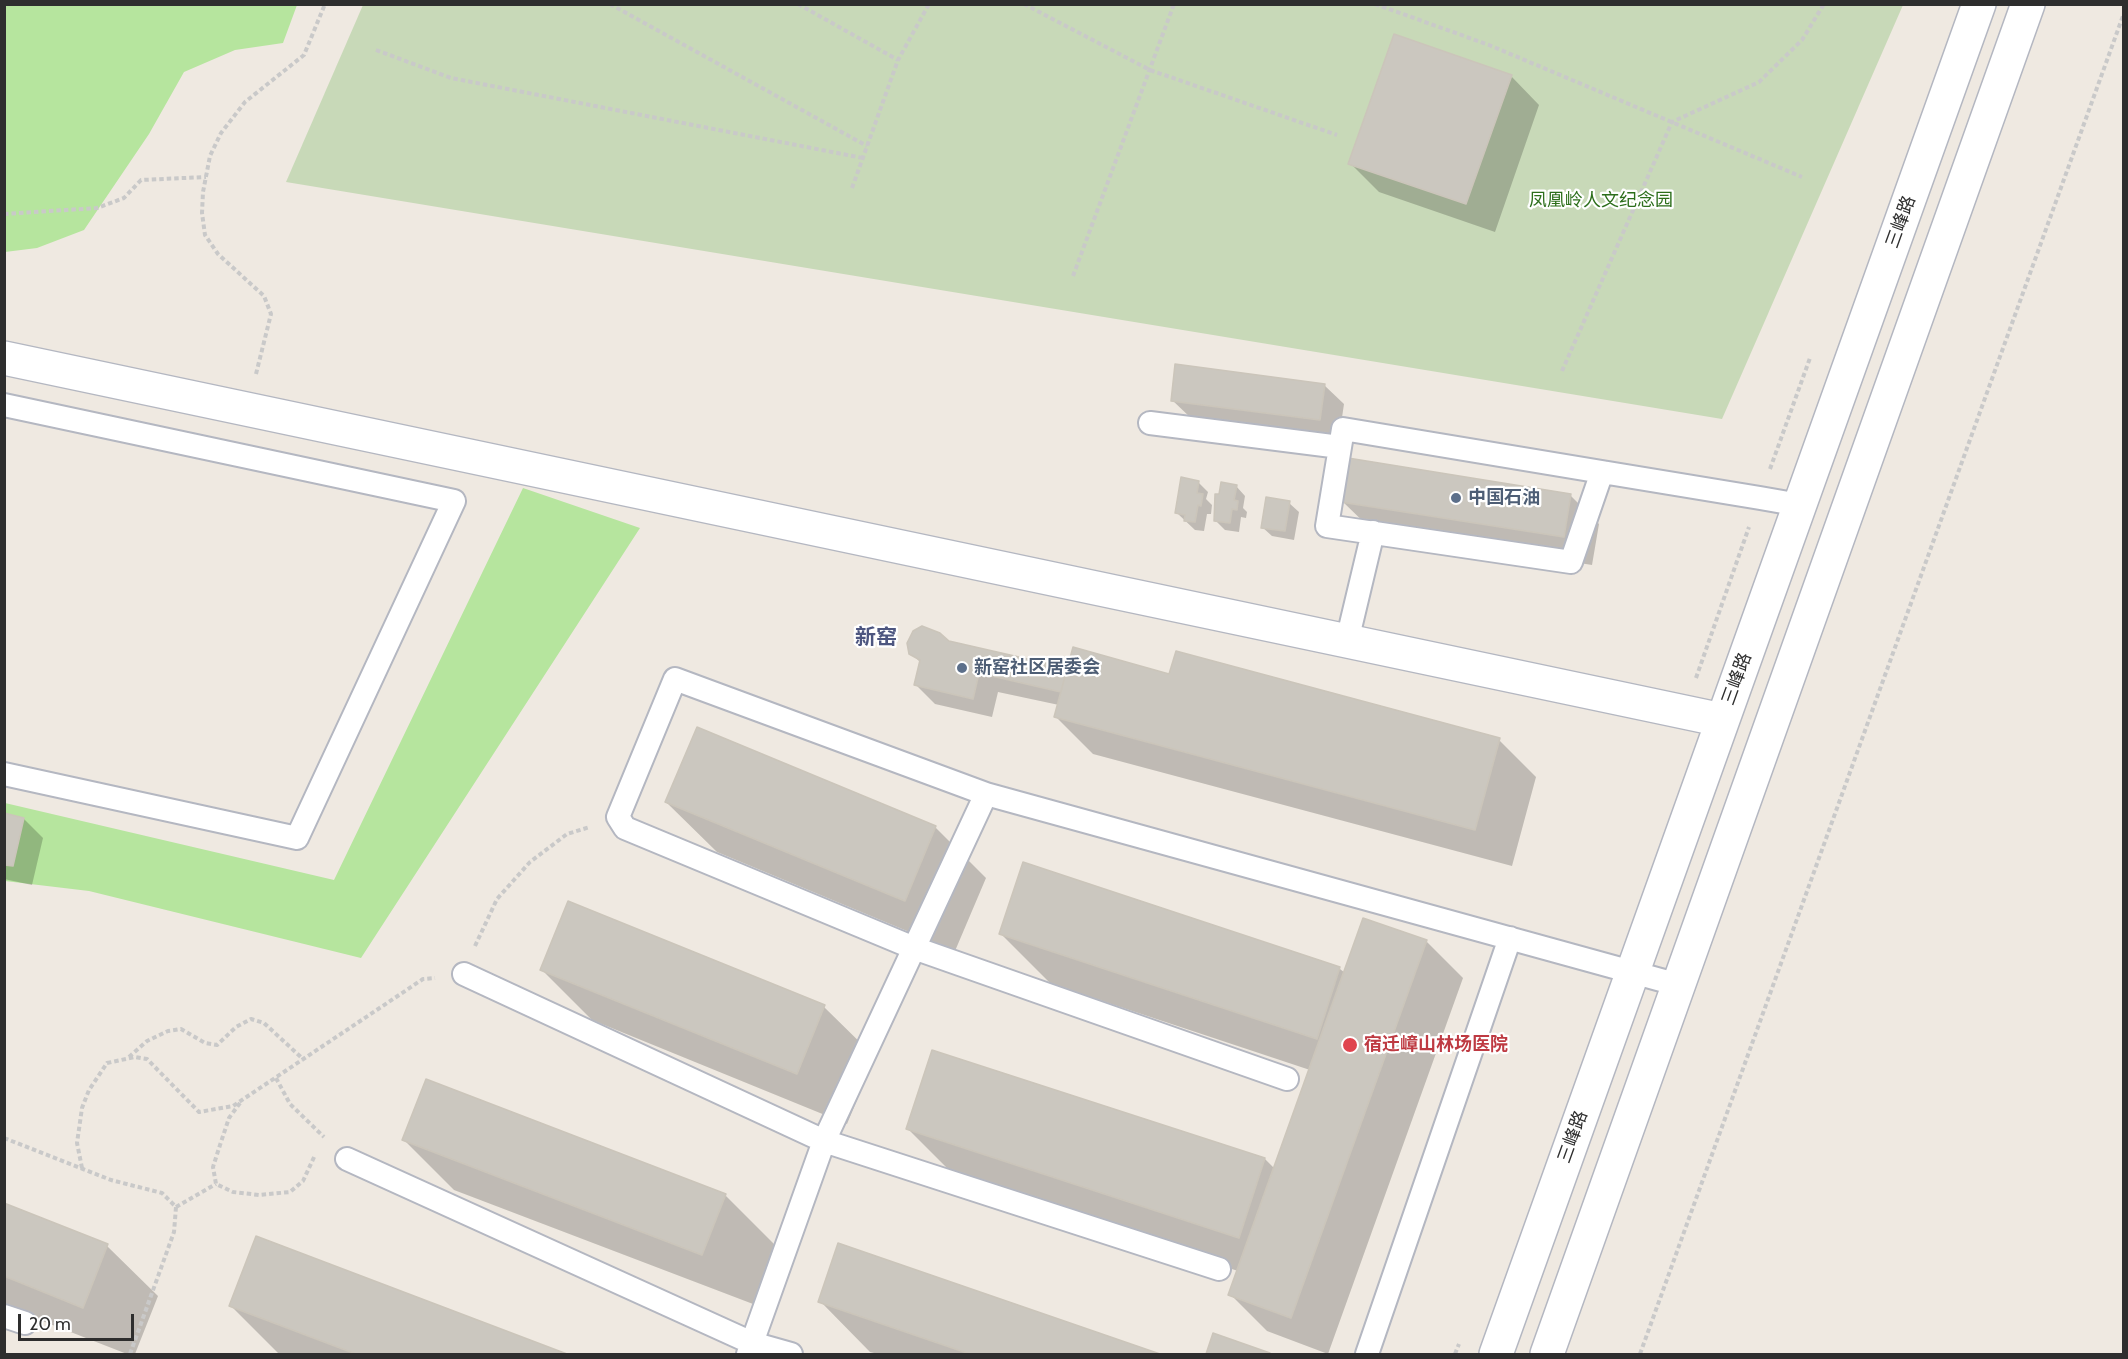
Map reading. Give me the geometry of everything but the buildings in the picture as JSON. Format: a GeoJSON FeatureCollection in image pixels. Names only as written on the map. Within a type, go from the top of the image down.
{"type":"FeatureCollection","features":[{"type":"Feature","properties":{"kind":"main road","name":"三峰路"},"geometry":{"type":"LineString","coordinates":[[1496,1354],[1979,4]]}},
{"type":"Feature","properties":{"kind":"main road"},"geometry":{"type":"LineString","coordinates":[[1547,1354],[2028,4]]}},
{"type":"Feature","properties":{"kind":"main road"},"geometry":{"type":"LineString","coordinates":[[4,358],[1722,720]]}},
{"type":"Feature","properties":{"kind":"lane"},"geometry":{"type":"LineString","coordinates":[[4,405],[454,501],[297,838],[4,774]]}},
{"type":"Feature","properties":{"kind":"lane"},"geometry":{"type":"LineString","coordinates":[[1150,423],[1340,447]]}},
{"type":"Feature","properties":{"kind":"lane"},"geometry":{"type":"LineString","coordinates":[[1602,471],[1571,562],[1327,526],[1343,429],[1602,471],[1800,505]]}},
{"type":"Feature","properties":{"kind":"lane"},"geometry":{"type":"LineString","coordinates":[[1347,641],[1373,532]]}},
{"type":"Feature","properties":{"kind":"lane"},"geometry":{"type":"LineString","coordinates":[[1287,1079],[914,948],[625,828],[618,817],[675,679],[986,794],[1679,984]]}},
{"type":"Feature","properties":{"kind":"lane"},"geometry":{"type":"LineString","coordinates":[[750,1348],[824,1141],[986,794]]}},
{"type":"Feature","properties":{"kind":"lane"},"geometry":{"type":"LineString","coordinates":[[1366,1354],[1510,938]]}},
{"type":"Feature","properties":{"kind":"lane"},"geometry":{"type":"LineString","coordinates":[[464,974],[824,1141],[1219,1269]]}},
{"type":"Feature","properties":{"kind":"lane"},"geometry":{"type":"LineString","coordinates":[[347,1159],[750,1348],[791,1354]]}},
{"type":"Feature","properties":{"kind":"path"},"geometry":{"type":"LineString","coordinates":[[246,409],[271,314],[264,296],[218,254],[205,235],[202,213],[210,156],[221,133],[244,102],[304,55],[326,4]]}},
{"type":"Feature","properties":{"kind":"path"},"geometry":{"type":"LineString","coordinates":[[610,4],[867,146]]}},
{"type":"Feature","properties":{"kind":"path"},"geometry":{"type":"LineString","coordinates":[[798,4],[898,60]]}},
{"type":"Feature","properties":{"kind":"path"},"geometry":{"type":"LineString","coordinates":[[852,188],[898,60],[929,4]]}},
{"type":"Feature","properties":{"kind":"path"},"geometry":{"type":"LineString","coordinates":[[1024,4],[1150,70],[1337,135]]}},
{"type":"Feature","properties":{"kind":"path"},"geometry":{"type":"LineString","coordinates":[[1073,276],[1174,4]]}},
{"type":"Feature","properties":{"kind":"path"},"geometry":{"type":"LineString","coordinates":[[1375,4],[1489,45],[1802,177]]}},
{"type":"Feature","properties":{"kind":"path"},"geometry":{"type":"LineString","coordinates":[[1562,370],[1672,122],[1759,82],[1802,40],[1824,4]]}},
{"type":"Feature","properties":{"kind":"path"},"geometry":{"type":"LineString","coordinates":[[1640,1354],[2124,13]]}},
{"type":"Feature","properties":{"kind":"path"},"geometry":{"type":"LineString","coordinates":[[376,50],[451,78],[863,158]]}},
{"type":"Feature","properties":{"kind":"path"},"geometry":{"type":"LineString","coordinates":[[4,214],[97,208],[124,198],[141,180],[206,177]]}},
{"type":"Feature","properties":{"kind":"path"},"geometry":{"type":"LineString","coordinates":[[81,1168],[77,1143],[88,1090],[107,1063],[128,1058],[147,1059],[199,1112],[233,1106],[423,979],[464,974],[482,928],[497,899],[530,862],[567,834],[618,817]]}},
{"type":"Feature","properties":{"kind":"path"},"geometry":{"type":"LineString","coordinates":[[128,1058],[147,1041],[168,1031],[181,1029],[205,1043],[217,1045],[236,1027],[251,1020],[264,1023],[303,1059]]}},
{"type":"Feature","properties":{"kind":"path"},"geometry":{"type":"LineString","coordinates":[[276,1078],[290,1104],[347,1159]]}},
{"type":"Feature","properties":{"kind":"path"},"geometry":{"type":"LineString","coordinates":[[216,1184],[213,1167],[229,1118],[241,1101]]}},
{"type":"Feature","properties":{"kind":"path"},"geometry":{"type":"LineString","coordinates":[[319,1143],[322,1134]]}},
{"type":"Feature","properties":{"kind":"path"},"geometry":{"type":"LineString","coordinates":[[4,1138],[111,1180],[162,1193],[176,1207],[174,1232],[130,1354]]}},
{"type":"Feature","properties":{"kind":"path"},"geometry":{"type":"LineString","coordinates":[[216,1184],[233,1192],[259,1195],[290,1192],[303,1181],[316,1151]]}},
{"type":"Feature","properties":{"kind":"path"},"geometry":{"type":"LineString","coordinates":[[176,1207],[216,1184]]}},
{"type":"Feature","properties":{"kind":"green space"},"geometry":{"type":"Polygon","coordinates":[[[4,5],[297,5],[283,43],[235,50],[184,72],[149,134],[84,230],[37,248],[5,252],[4,5]]]}},
{"type":"Feature","properties":{"kind":"green space","name":"凤凰岭人文纪念园"},"geometry":{"type":"Polygon","coordinates":[[[363,5],[1903,5],[1722,419],[286,182],[363,5]]]}},
{"type":"Feature","properties":{"kind":"green space"},"geometry":{"type":"Polygon","coordinates":[[[523,488],[640,528],[361,958],[89,891],[5,881],[5,803],[334,880],[523,488]]]}},
{"type":"Feature","properties":{"kind":"place","name":"中国石油"},"geometry":{"type":"Point","coordinates":[1456,498]}},
{"type":"Feature","properties":{"kind":"place","name":"新窑社区居委会"},"geometry":{"type":"Point","coordinates":[962,668]}},
{"type":"Feature","properties":{"kind":"place","name":"宿迁嶂山林场医院"},"geometry":{"type":"Point","coordinates":[1350,1045]}},
{"type":"Feature","properties":{"kind":"district","name":"新窑"},"geometry":{"type":"Point","coordinates":[876,638]}}]}
